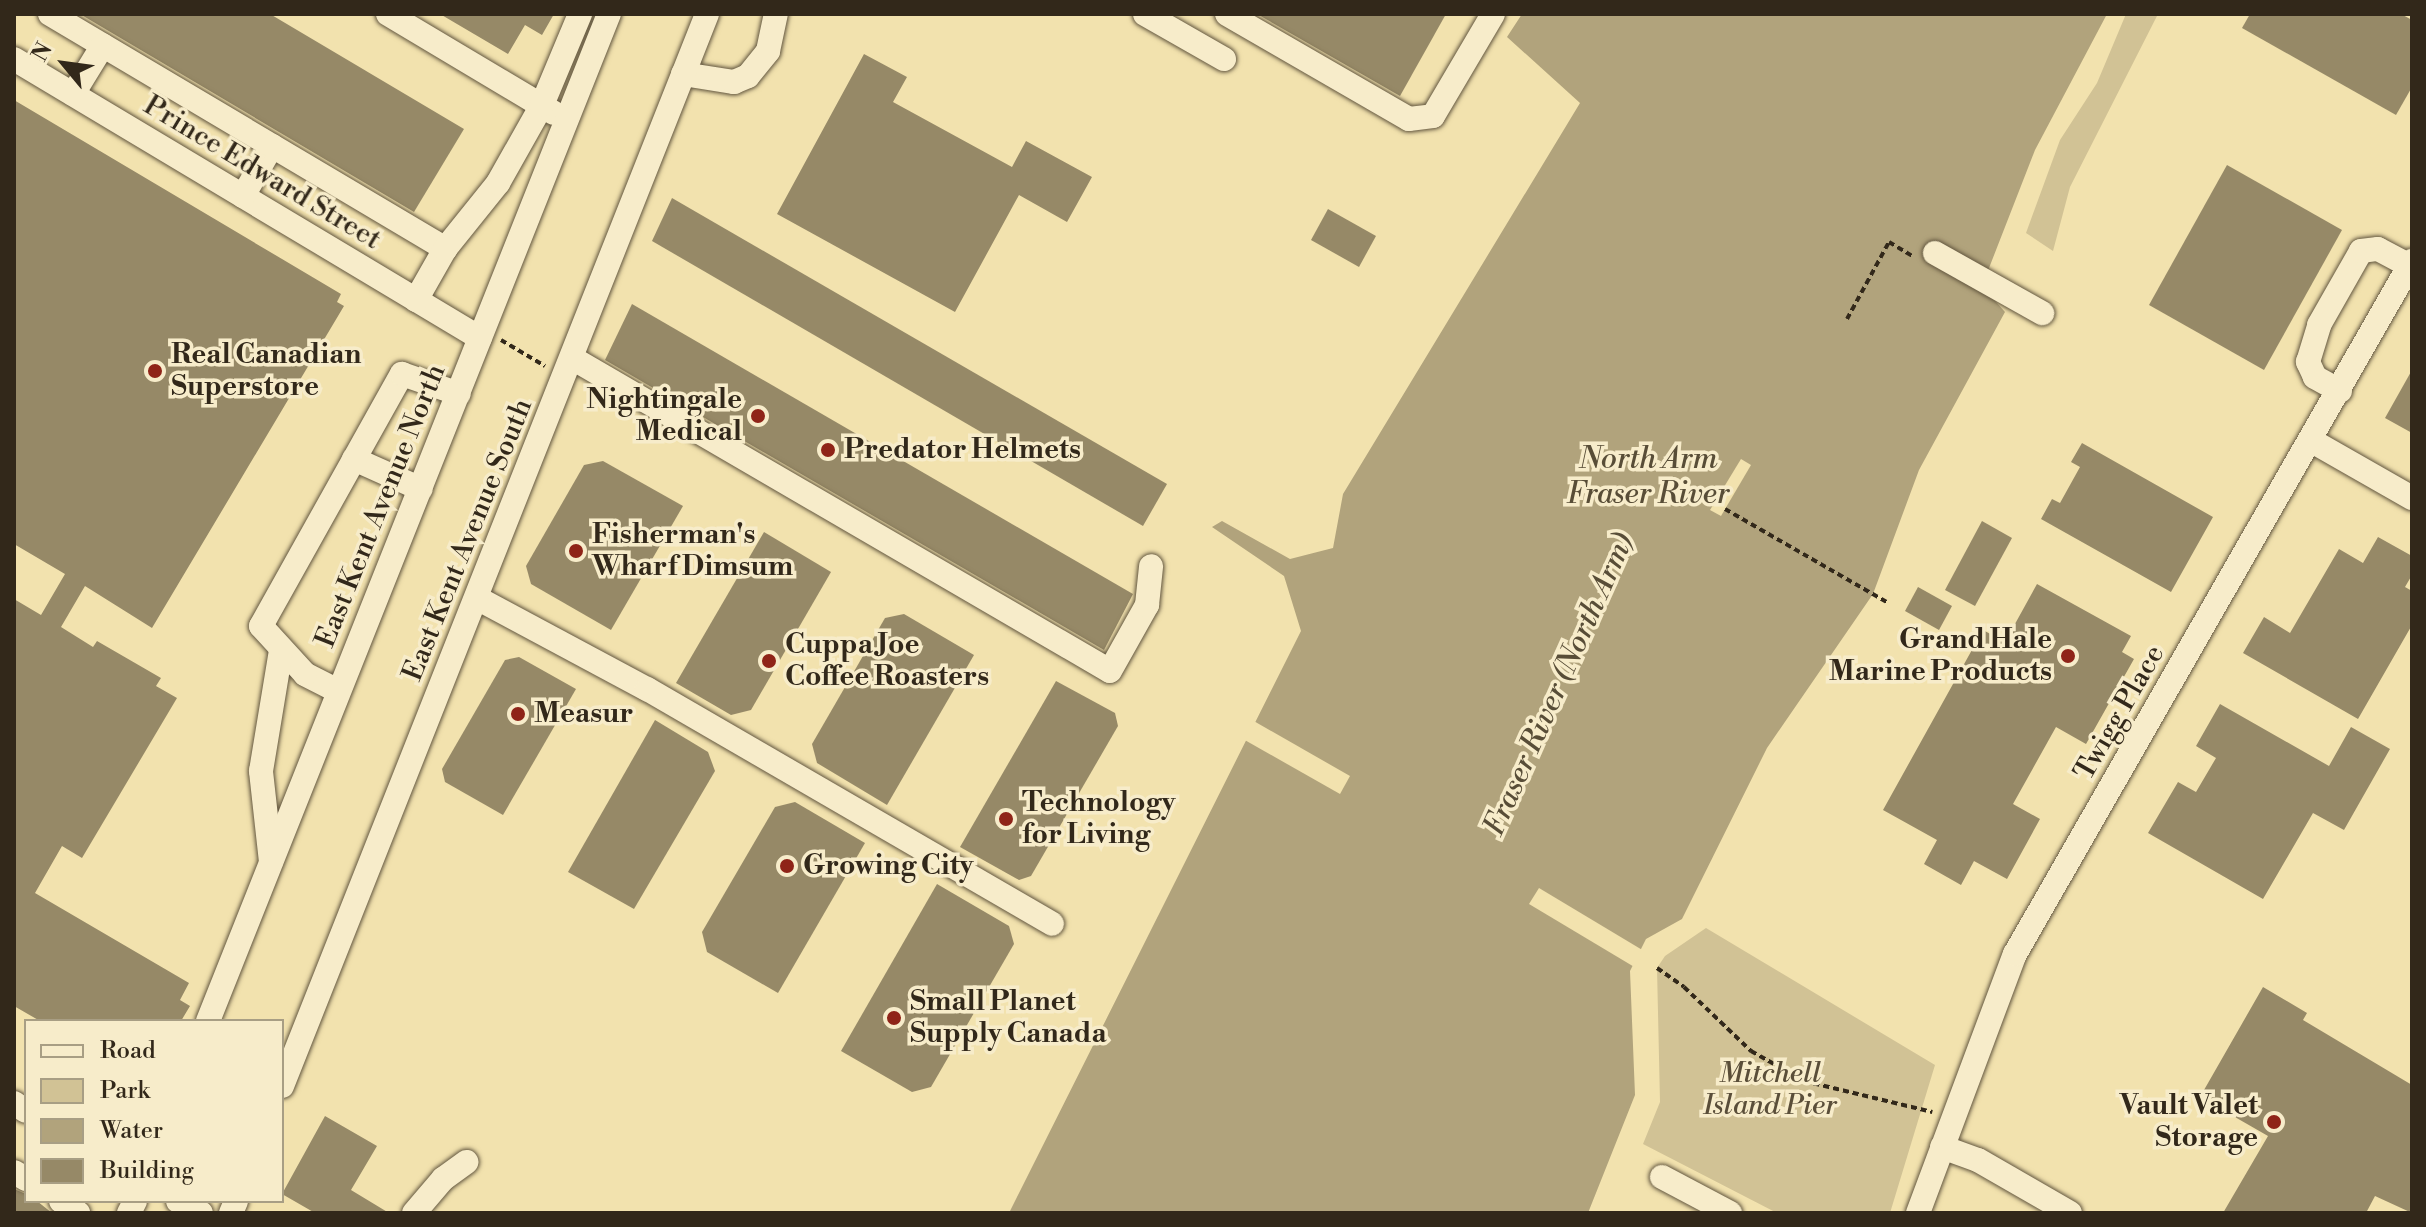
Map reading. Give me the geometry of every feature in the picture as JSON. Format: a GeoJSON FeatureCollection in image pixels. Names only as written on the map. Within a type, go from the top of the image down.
{"type":"FeatureCollection","features":[{"type":"Feature","properties":{"kind":"street"},"geometry":{"type":"LineString","coordinates":[[50,14],[445,249]]}},
{"type":"Feature","properties":{"kind":"street"},"geometry":{"type":"LineString","coordinates":[[388,14],[567,121]]}},
{"type":"Feature","properties":{"kind":"street"},"geometry":{"type":"LineString","coordinates":[[416,300],[445,249],[496,187],[542,105],[580,14]]}},
{"type":"Feature","properties":{"kind":"street","name":"East Kent Avenue North"},"geometry":{"type":"LineString","coordinates":[[209,1019],[609,14]]}},
{"type":"Feature","properties":{"kind":"street","name":"East Kent Avenue South"},"geometry":{"type":"LineString","coordinates":[[284,1081],[707,14]]}},
{"type":"Feature","properties":{"kind":"street"},"geometry":{"type":"LineString","coordinates":[[683,74],[717,81],[748,76],[768,51],[776,14]]}},
{"type":"Feature","properties":{"kind":"street"},"geometry":{"type":"LineString","coordinates":[[1145,14],[1224,59]]}},
{"type":"Feature","properties":{"kind":"street"},"geometry":{"type":"LineString","coordinates":[[1227,14],[1409,119],[1433,116],[1493,14]]}},
{"type":"Feature","properties":{"kind":"street"},"geometry":{"type":"LineString","coordinates":[[73,94],[103,45]]}},
{"type":"Feature","properties":{"kind":"street","name":"Prince Edward Street"},"geometry":{"type":"LineString","coordinates":[[14,59],[416,300],[482,332]]}},
{"type":"Feature","properties":{"kind":"street"},"geometry":{"type":"LineString","coordinates":[[243,196],[272,146]]}},
{"type":"Feature","properties":{"kind":"street"},"geometry":{"type":"LineString","coordinates":[[2340,391],[2315,377],[2308,362],[2319,325],[2354,263],[2366,248],[2411,264]]}},
{"type":"Feature","properties":{"kind":"street"},"geometry":{"type":"LineString","coordinates":[[1925,255],[2042,313]]}},
{"type":"Feature","properties":{"kind":"street","name":"Twigg Place"},"geometry":{"type":"LineString","coordinates":[[1918,1213],[2015,954],[2411,264]]}},
{"type":"Feature","properties":{"kind":"street"},"geometry":{"type":"LineString","coordinates":[[568,368],[1110,671],[1147,605],[1151,566]]}},
{"type":"Feature","properties":{"kind":"street"},"geometry":{"type":"LineString","coordinates":[[338,691],[305,674],[261,626],[402,374],[459,394]]}},
{"type":"Feature","properties":{"kind":"street"},"geometry":{"type":"LineString","coordinates":[[2312,441],[2412,498]]}},
{"type":"Feature","properties":{"kind":"street"},"geometry":{"type":"LineString","coordinates":[[354,459],[421,489]]}},
{"type":"Feature","properties":{"kind":"street"},"geometry":{"type":"LineString","coordinates":[[477,598],[647,689],[1052,924]]}},
{"type":"Feature","properties":{"kind":"street"},"geometry":{"type":"LineString","coordinates":[[271,862],[261,771],[281,650]]}},
{"type":"Feature","properties":{"kind":"street"},"geometry":{"type":"LineString","coordinates":[[1942,1147],[1978,1160],[2070,1213]]}},
{"type":"Feature","properties":{"kind":"street"},"geometry":{"type":"LineString","coordinates":[[414,1213],[466,1162]]}},
{"type":"Feature","properties":{"kind":"street"},"geometry":{"type":"LineString","coordinates":[[1662,1177],[1714,1209]]}},
{"type":"Feature","properties":{"kind":"street"},"geometry":{"type":"LineString","coordinates":[[182,1203],[201,1213]]}},
{"type":"Feature","properties":{"kind":"path"},"geometry":{"type":"LineString","coordinates":[[1847,319],[1889,242],[1925,255]]}},
{"type":"Feature","properties":{"kind":"path"},"geometry":{"type":"LineString","coordinates":[[482,332],[568,368]]}},
{"type":"Feature","properties":{"kind":"path"},"geometry":{"type":"LineString","coordinates":[[1725,509],[1887,602]]}},
{"type":"Feature","properties":{"kind":"path"},"geometry":{"type":"LineString","coordinates":[[1657,968],[1684,987],[1751,1051],[1804,1081],[1934,1113]]}},
{"type":"Feature","properties":{"kind":"green space"},"geometry":{"type":"Polygon","coordinates":[[[2126,14],[2158,14],[2070,187],[2053,251],[2026,233],[2060,140],[2097,83],[2126,14]]]}},
{"type":"Feature","properties":{"kind":"green space","name":"Mitchell Island Pier"},"geometry":{"type":"Polygon","coordinates":[[[1706,928],[1935,1065],[1890,1213],[1777,1213],[1643,1144],[1660,1102],[1657,968],[1665,956],[1706,928]]]}},
{"type":"Feature","properties":{"kind":"water","name":"North Arm Fraser River"},"geometry":{"type":"Polygon","coordinates":[[[1522,14],[2107,14],[2035,150],[1982,286],[2005,312],[1919,470],[1873,594],[1767,748],[1682,919],[1646,939],[1630,971],[1635,1095],[1588,1213],[1009,1213],[1301,631],[1284,576],[1212,527],[1222,521],[1290,559],[1333,548],[1343,494],[1580,103],[1507,37],[1522,14]]]}},
{"type":"Feature","properties":{"kind":"pier"},"geometry":{"type":"Polygon","coordinates":[[[1741,459],[1751,465],[1721,516],[1710,510],[1741,459]]]}},
{"type":"Feature","properties":{"kind":"pier"},"geometry":{"type":"Polygon","coordinates":[[[1252,720],[1350,776],[1340,794],[1243,739],[1252,720]]]}},
{"type":"Feature","properties":{"kind":"pier"},"geometry":{"type":"Polygon","coordinates":[[[1539,888],[1644,951],[1636,968],[1529,904],[1539,888]]]}},
{"type":"Feature","properties":{"kind":"building"},"geometry":{"type":"Polygon","coordinates":[[[80,14],[270,14],[464,129],[414,212],[80,14]]]}},
{"type":"Feature","properties":{"kind":"building"},"geometry":{"type":"Polygon","coordinates":[[[440,14],[554,14],[542,35],[525,25],[508,54],[440,14]]]}},
{"type":"Feature","properties":{"kind":"building"},"geometry":{"type":"Polygon","coordinates":[[[1257,14],[1446,14],[1400,96],[1257,14]]]}},
{"type":"Feature","properties":{"kind":"building"},"geometry":{"type":"Polygon","coordinates":[[[2250,14],[2401,14],[2412,20],[2412,87],[2396,115],[2242,28],[2250,14]]]}},
{"type":"Feature","properties":{"kind":"building"},"geometry":{"type":"Polygon","coordinates":[[[864,54],[907,77],[893,102],[1012,167],[1026,141],[1092,177],[1067,222],[1019,195],[955,312],[777,214],[864,54]]]}},
{"type":"Feature","properties":{"kind":"building","name":"Real Canadian Superstore"},"geometry":{"type":"Polygon","coordinates":[[[14,100],[341,294],[337,302],[344,306],[152,628],[85,586],[61,627],[93,647],[97,641],[161,678],[156,686],[177,698],[82,858],[62,846],[35,893],[189,983],[180,1000],[190,1006],[182,1019],[37,1019],[14,1006],[14,599],[41,615],[65,574],[14,544],[14,100]]]}},
{"type":"Feature","properties":{"kind":"building"},"geometry":{"type":"Polygon","coordinates":[[[2227,165],[2342,230],[2264,370],[2149,305],[2227,165]]]}},
{"type":"Feature","properties":{"kind":"building"},"geometry":{"type":"Polygon","coordinates":[[[672,198],[1167,484],[1143,526],[652,241],[672,198]]]}},
{"type":"Feature","properties":{"kind":"building"},"geometry":{"type":"Polygon","coordinates":[[[1328,209],[1376,236],[1359,267],[1311,240],[1328,209]]]}},
{"type":"Feature","properties":{"kind":"building"},"geometry":{"type":"Polygon","coordinates":[[[632,304],[1133,594],[1104,650],[605,360],[632,304]]]}},
{"type":"Feature","properties":{"kind":"building"},"geometry":{"type":"Polygon","coordinates":[[[2412,370],[2412,433],[2385,418],[2412,370]]]}},
{"type":"Feature","properties":{"kind":"building"},"geometry":{"type":"Polygon","coordinates":[[[2082,443],[2213,517],[2171,592],[2041,519],[2052,499],[2060,503],[2080,467],[2071,462],[2082,443]]]}},
{"type":"Feature","properties":{"kind":"building"},"geometry":{"type":"Polygon","coordinates":[[[603,461],[683,506],[611,630],[531,584],[526,566],[584,465],[603,461]]]}},
{"type":"Feature","properties":{"kind":"building"},"geometry":{"type":"Polygon","coordinates":[[[1982,521],[2012,538],[1975,606],[1945,590],[1982,521]]]}},
{"type":"Feature","properties":{"kind":"building"},"geometry":{"type":"Polygon","coordinates":[[[764,532],[831,572],[751,710],[731,715],[676,683],[764,532]]]}},
{"type":"Feature","properties":{"kind":"building"},"geometry":{"type":"Polygon","coordinates":[[[2378,537],[2412,556],[2412,575],[2405,587],[2412,591],[2412,625],[2358,719],[2243,653],[2264,617],[2290,633],[2339,549],[2363,563],[2378,537]]]}},
{"type":"Feature","properties":{"kind":"building"},"geometry":{"type":"Polygon","coordinates":[[[2037,584],[2131,636],[2122,652],[2134,659],[2086,744],[2056,727],[2013,804],[2040,819],[2007,879],[1974,861],[1961,885],[1924,864],[1937,840],[1883,810],[1983,630],[2005,642],[2037,584]]]}},
{"type":"Feature","properties":{"kind":"building"},"geometry":{"type":"Polygon","coordinates":[[[1918,587],[1952,606],[1939,630],[1905,611],[1918,587]]]}},
{"type":"Feature","properties":{"kind":"building"},"geometry":{"type":"Polygon","coordinates":[[[904,614],[974,655],[887,805],[817,763],[812,744],[885,618],[904,614]]]}},
{"type":"Feature","properties":{"kind":"building"},"geometry":{"type":"Polygon","coordinates":[[[519,657],[576,689],[503,815],[445,782],[442,769],[505,660],[519,657]]]}},
{"type":"Feature","properties":{"kind":"building"},"geometry":{"type":"Polygon","coordinates":[[[1056,681],[1115,713],[1118,726],[1031,876],[1019,880],[960,847],[1056,681]]]}},
{"type":"Feature","properties":{"kind":"building"},"geometry":{"type":"Polygon","coordinates":[[[2220,704],[2329,766],[2351,727],[2390,749],[2344,830],[2313,813],[2263,899],[2148,833],[2178,782],[2196,792],[2216,758],[2196,746],[2220,704]]]}},
{"type":"Feature","properties":{"kind":"building"},"geometry":{"type":"Polygon","coordinates":[[[655,720],[708,752],[715,771],[634,909],[568,872],[655,720]]]}},
{"type":"Feature","properties":{"kind":"building"},"geometry":{"type":"Polygon","coordinates":[[[795,802],[865,843],[778,993],[707,952],[702,932],[775,807],[795,802]]]}},
{"type":"Feature","properties":{"kind":"building"},"geometry":{"type":"Polygon","coordinates":[[[937,884],[1009,926],[1014,944],[931,1087],[912,1092],[841,1051],[937,884]]]}},
{"type":"Feature","properties":{"kind":"building"},"geometry":{"type":"Polygon","coordinates":[[[2263,987],[2307,1013],[2303,1020],[2412,1085],[2412,1213],[2375,1196],[2366,1213],[2223,1213],[2268,1136],[2200,1097],[2263,987]]]}},
{"type":"Feature","properties":{"kind":"building"},"geometry":{"type":"Polygon","coordinates":[[[325,1116],[377,1146],[351,1190],[389,1213],[315,1213],[284,1195],[325,1116]]]}},
{"type":"Feature","properties":{"kind":"building"},"geometry":{"type":"Polygon","coordinates":[[[14,1189],[24,1193],[24,1203],[40,1203],[52,1213],[14,1213],[14,1189]]]}},
{"type":"Feature","properties":{"kind":"place","name":"Real Canadian Superstore"},"geometry":{"type":"Point","coordinates":[155,371]}},
{"type":"Feature","properties":{"kind":"place","name":"Nightingale Medical"},"geometry":{"type":"Point","coordinates":[758,416]}},
{"type":"Feature","properties":{"kind":"place","name":"Predator Helmets"},"geometry":{"type":"Point","coordinates":[828,450]}},
{"type":"Feature","properties":{"kind":"place","name":"Fisherman's Wharf Dimsum"},"geometry":{"type":"Point","coordinates":[576,551]}},
{"type":"Feature","properties":{"kind":"place","name":"Grand Hale Marine Products"},"geometry":{"type":"Point","coordinates":[2068,656]}},
{"type":"Feature","properties":{"kind":"place","name":"Cuppa Joe Coffee Roasters"},"geometry":{"type":"Point","coordinates":[769,661]}},
{"type":"Feature","properties":{"kind":"place","name":"Measur"},"geometry":{"type":"Point","coordinates":[518,714]}},
{"type":"Feature","properties":{"kind":"place","name":"Technology for Living"},"geometry":{"type":"Point","coordinates":[1006,819]}},
{"type":"Feature","properties":{"kind":"place","name":"Growing City"},"geometry":{"type":"Point","coordinates":[787,866]}},
{"type":"Feature","properties":{"kind":"place","name":"Small Planet Supply Canada"},"geometry":{"type":"Point","coordinates":[894,1018]}},
{"type":"Feature","properties":{"kind":"place","name":"Vault Valet Storage"},"geometry":{"type":"Point","coordinates":[2274,1122]}},
{"type":"Feature","properties":{"kind":"water label","name":"Fraser River (North Arm)"},"geometry":{"type":"Point","coordinates":[1559,685]}}]}
